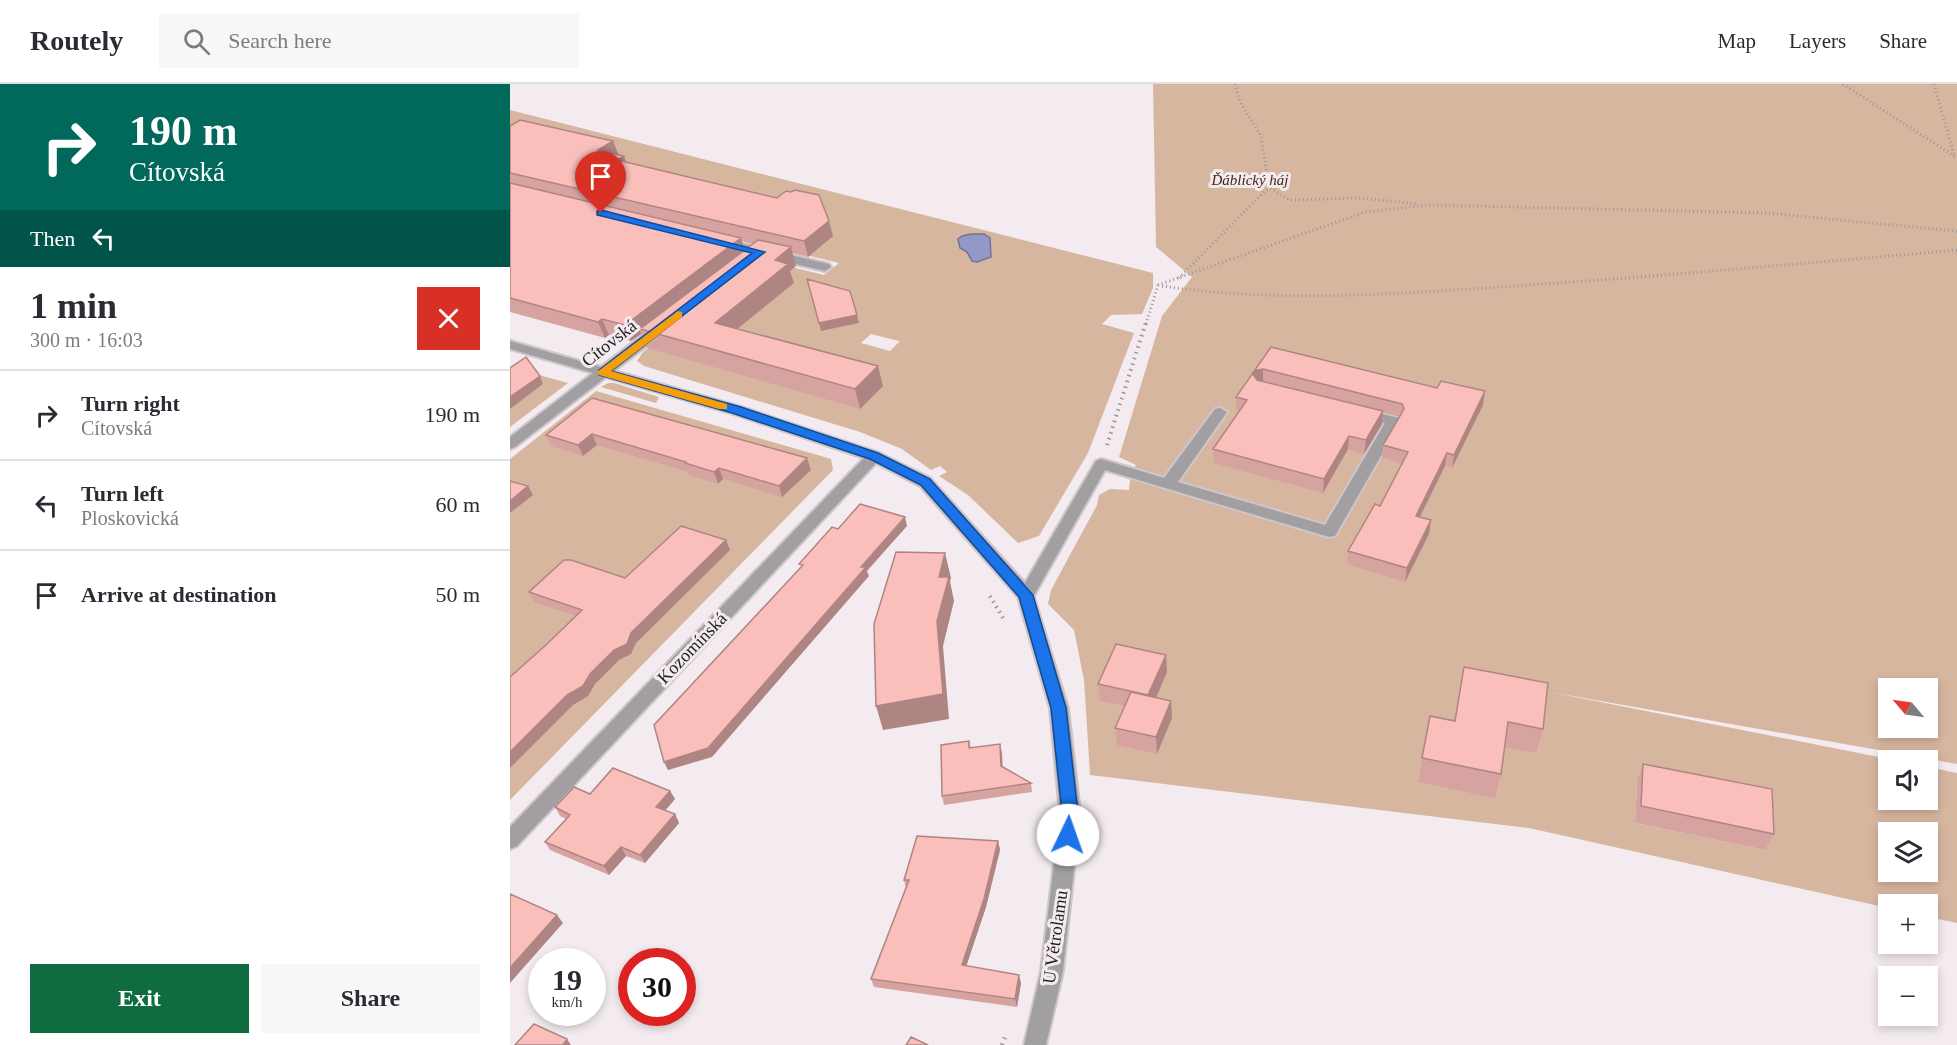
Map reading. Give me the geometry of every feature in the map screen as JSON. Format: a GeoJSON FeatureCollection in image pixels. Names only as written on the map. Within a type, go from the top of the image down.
{"type":"FeatureCollection","features":[{"type":"Feature","properties":{"kind":"street"},"geometry":{"type":"LineString","coordinates":[[714,241],[825,267]]}},
{"type":"Feature","properties":{"kind":"street"},"geometry":{"type":"LineString","coordinates":[[741,266],[760,252]]}},
{"type":"Feature","properties":{"kind":"street","name":"Cítovská"},"geometry":{"type":"LineString","coordinates":[[510,444],[677,315]]}},
{"type":"Feature","properties":{"kind":"street","name":"U Větrolamu"},"geometry":{"type":"LineString","coordinates":[[510,345],[736,410],[874,456],[925,482],[1026,595],[1059,708],[1070,813],[1052,971],[1035,1045]]}},
{"type":"Feature","properties":{"kind":"street"},"geometry":{"type":"LineString","coordinates":[[1026,595],[1101,464],[1329,532],[1394,421],[1350,410]]}},
{"type":"Feature","properties":{"kind":"street"},"geometry":{"type":"LineString","coordinates":[[1168,484],[1220,412]]}},
{"type":"Feature","properties":{"kind":"street","name":"Kozomínská"},"geometry":{"type":"LineString","coordinates":[[510,840],[874,456]]}},
{"type":"Feature","properties":{"kind":"path"},"geometry":{"type":"LineString","coordinates":[[1235,84],[1240,102],[1261,136],[1269,187],[1289,200],[1360,198],[1428,205],[1766,213],[1855,219],[1957,231]]}},
{"type":"Feature","properties":{"kind":"path"},"geometry":{"type":"LineString","coordinates":[[1843,84],[1955,157]]}},
{"type":"Feature","properties":{"kind":"path"},"geometry":{"type":"LineString","coordinates":[[1934,84],[1955,157]]}},
{"type":"Feature","properties":{"kind":"path"},"geometry":{"type":"LineString","coordinates":[[1176,280],[1269,187]]}},
{"type":"Feature","properties":{"kind":"path"},"geometry":{"type":"LineString","coordinates":[[1158,285],[1365,212],[1428,205]]}},
{"type":"Feature","properties":{"kind":"path"},"geometry":{"type":"LineString","coordinates":[[1158,285],[1202,293],[1338,298],[1641,277],[1957,250]]}},
{"type":"Feature","properties":{"kind":"path"},"geometry":{"type":"LineString","coordinates":[[1101,464],[1158,285]]}},
{"type":"Feature","properties":{"kind":"path"},"geometry":{"type":"LineString","coordinates":[[988,592],[1008,626]]}},
{"type":"Feature","properties":{"kind":"path"},"geometry":{"type":"LineString","coordinates":[[1002,1045],[1009,1025]]}},
{"type":"Feature","properties":{"kind":"green space","name":"Ďáblický háj"},"geometry":{"type":"Polygon","coordinates":[[[1153,84],[1957,84],[1957,764],[1938,761],[1938,750],[1878,750],[1550,692],[1878,757],[1878,810],[1938,810],[1938,769],[1957,773],[1957,923],[1938,919],[1938,894],[1878,894],[1878,906],[1529,828],[1090,775],[1084,680],[1074,630],[1048,604],[1051,590],[1097,505],[1099,495],[1110,489],[1129,490],[1131,473],[1136,465],[1119,457],[1162,316],[1192,277],[1156,247],[1153,84]],[[1426,417],[1385,459],[1401,463],[1411,457],[1414,529],[1445,466],[1426,417]],[[1637,781],[1635,823],[1765,850],[1637,781]]]}},
{"type":"Feature","properties":{"kind":"green space"},"geometry":{"type":"Polygon","coordinates":[[[510,110],[1153,273],[1153,288],[1142,314],[1111,315],[1102,324],[1134,333],[1088,453],[1039,536],[1018,543],[968,495],[939,476],[947,472],[940,466],[931,470],[902,449],[860,432],[644,366],[637,361],[643,352],[752,268],[775,263],[824,275],[839,263],[510,183],[510,110]],[[792,284],[681,358],[700,360],[792,284]],[[871,334],[861,343],[890,351],[899,342],[899,341],[871,334]]]}},
{"type":"Feature","properties":{"kind":"green space"},"geometry":{"type":"Polygon","coordinates":[[[510,367],[568,383],[510,427],[510,367]]]}},
{"type":"Feature","properties":{"kind":"green space"},"geometry":{"type":"Polygon","coordinates":[[[608,383],[659,397],[656,403],[601,387],[608,383]]]}},
{"type":"Feature","properties":{"kind":"green space"},"geometry":{"type":"Polygon","coordinates":[[[596,391],[831,459],[833,470],[510,800],[510,459],[596,391]]]}},
{"type":"Feature","properties":{"kind":"water"},"geometry":{"type":"Polygon","coordinates":[[[971,234],[984,234],[990,238],[991,257],[977,262],[972,261],[967,252],[960,248],[958,239],[971,234]]]}},
{"type":"Feature","properties":{"kind":"building"},"geometry":{"type":"Polygon","coordinates":[[[520,120],[613,141],[598,150],[624,156],[617,160],[777,198],[786,191],[795,190],[819,195],[829,221],[804,241],[510,173],[510,126],[520,120]]]}},
{"type":"Feature","properties":{"kind":"building"},"geometry":{"type":"Polygon","coordinates":[[[510,183],[741,238],[625,325],[602,319],[598,322],[510,298],[510,183]]]}},
{"type":"Feature","properties":{"kind":"building"},"geometry":{"type":"Polygon","coordinates":[[[758,240],[791,247],[775,260],[788,264],[715,323],[878,366],[855,389],[640,329],[758,240]]]}},
{"type":"Feature","properties":{"kind":"building"},"geometry":{"type":"Polygon","coordinates":[[[807,279],[850,291],[857,315],[819,323],[807,279]]]}},
{"type":"Feature","properties":{"kind":"building"},"geometry":{"type":"Polygon","coordinates":[[[1271,347],[1437,388],[1441,381],[1485,391],[1454,455],[1447,453],[1416,516],[1431,520],[1407,568],[1348,551],[1375,504],[1380,506],[1408,452],[1383,445],[1404,409],[1402,404],[1263,369],[1257,370],[1253,374],[1257,380],[1383,411],[1366,440],[1349,436],[1324,479],[1213,449],[1247,400],[1236,397],[1271,347]]]}},
{"type":"Feature","properties":{"kind":"building"},"geometry":{"type":"Polygon","coordinates":[[[526,357],[540,376],[510,397],[510,368],[526,357]]]}},
{"type":"Feature","properties":{"kind":"building"},"geometry":{"type":"Polygon","coordinates":[[[592,398],[807,458],[779,486],[719,468],[714,472],[592,434],[578,445],[546,435],[592,398]]]}},
{"type":"Feature","properties":{"kind":"building"},"geometry":{"type":"Polygon","coordinates":[[[510,481],[528,486],[510,501],[510,481]]]}},
{"type":"Feature","properties":{"kind":"building"},"geometry":{"type":"Polygon","coordinates":[[[860,504],[905,517],[861,567],[866,567],[708,748],[664,762],[654,725],[803,565],[799,564],[832,527],[838,529],[860,504]]]}},
{"type":"Feature","properties":{"kind":"building"},"geometry":{"type":"Polygon","coordinates":[[[681,526],[726,540],[631,633],[627,644],[614,650],[590,674],[583,686],[567,695],[510,752],[510,677],[582,610],[529,592],[564,560],[571,560],[625,578],[681,526]]]}},
{"type":"Feature","properties":{"kind":"building"},"geometry":{"type":"Polygon","coordinates":[[[896,552],[945,553],[939,577],[949,577],[937,621],[943,694],[876,706],[874,624],[896,552]]]}},
{"type":"Feature","properties":{"kind":"building"},"geometry":{"type":"Polygon","coordinates":[[[1116,644],[1166,655],[1148,695],[1098,684],[1116,644]]]}},
{"type":"Feature","properties":{"kind":"building"},"geometry":{"type":"Polygon","coordinates":[[[1464,667],[1548,683],[1543,729],[1508,722],[1501,774],[1422,758],[1430,716],[1455,721],[1464,667]]]}},
{"type":"Feature","properties":{"kind":"building"},"geometry":{"type":"Polygon","coordinates":[[[1131,692],[1171,701],[1156,737],[1115,728],[1131,692]]]}},
{"type":"Feature","properties":{"kind":"building"},"geometry":{"type":"Polygon","coordinates":[[[969,741],[969,748],[1000,744],[1001,766],[1031,783],[942,796],[941,745],[969,741]]]}},
{"type":"Feature","properties":{"kind":"building"},"geometry":{"type":"Polygon","coordinates":[[[1643,764],[1772,789],[1774,834],[1641,806],[1643,764]]]}},
{"type":"Feature","properties":{"kind":"building"},"geometry":{"type":"Polygon","coordinates":[[[613,768],[670,791],[656,807],[675,814],[640,855],[621,847],[604,866],[545,842],[570,815],[555,807],[574,787],[590,794],[613,768]]]}},
{"type":"Feature","properties":{"kind":"building"},"geometry":{"type":"Polygon","coordinates":[[[917,836],[998,841],[984,899],[962,965],[1019,975],[1015,999],[871,979],[909,880],[904,880],[917,836]]]}},
{"type":"Feature","properties":{"kind":"building"},"geometry":{"type":"Polygon","coordinates":[[[510,894],[557,915],[510,968],[510,894]]]}},
{"type":"Feature","properties":{"kind":"building"},"geometry":{"type":"Polygon","coordinates":[[[532,1026],[538,1026],[567,1039],[563,1045],[515,1045],[532,1026]]]}},
{"type":"Feature","properties":{"kind":"building"},"geometry":{"type":"Polygon","coordinates":[[[911,1037],[928,1045],[906,1045],[911,1037]]]}},
{"type":"Feature","properties":{"kind":"slow traffic"},"geometry":{"type":"LineString","coordinates":[[678,314],[603,372],[723,406]]}},
{"type":"Feature","properties":{"kind":"route"},"geometry":{"type":"LineString","coordinates":[[601,213],[760,252],[603,372],[736,410],[874,456],[925,482],[1026,595],[1059,708],[1070,813],[1068,835]]}}]}
